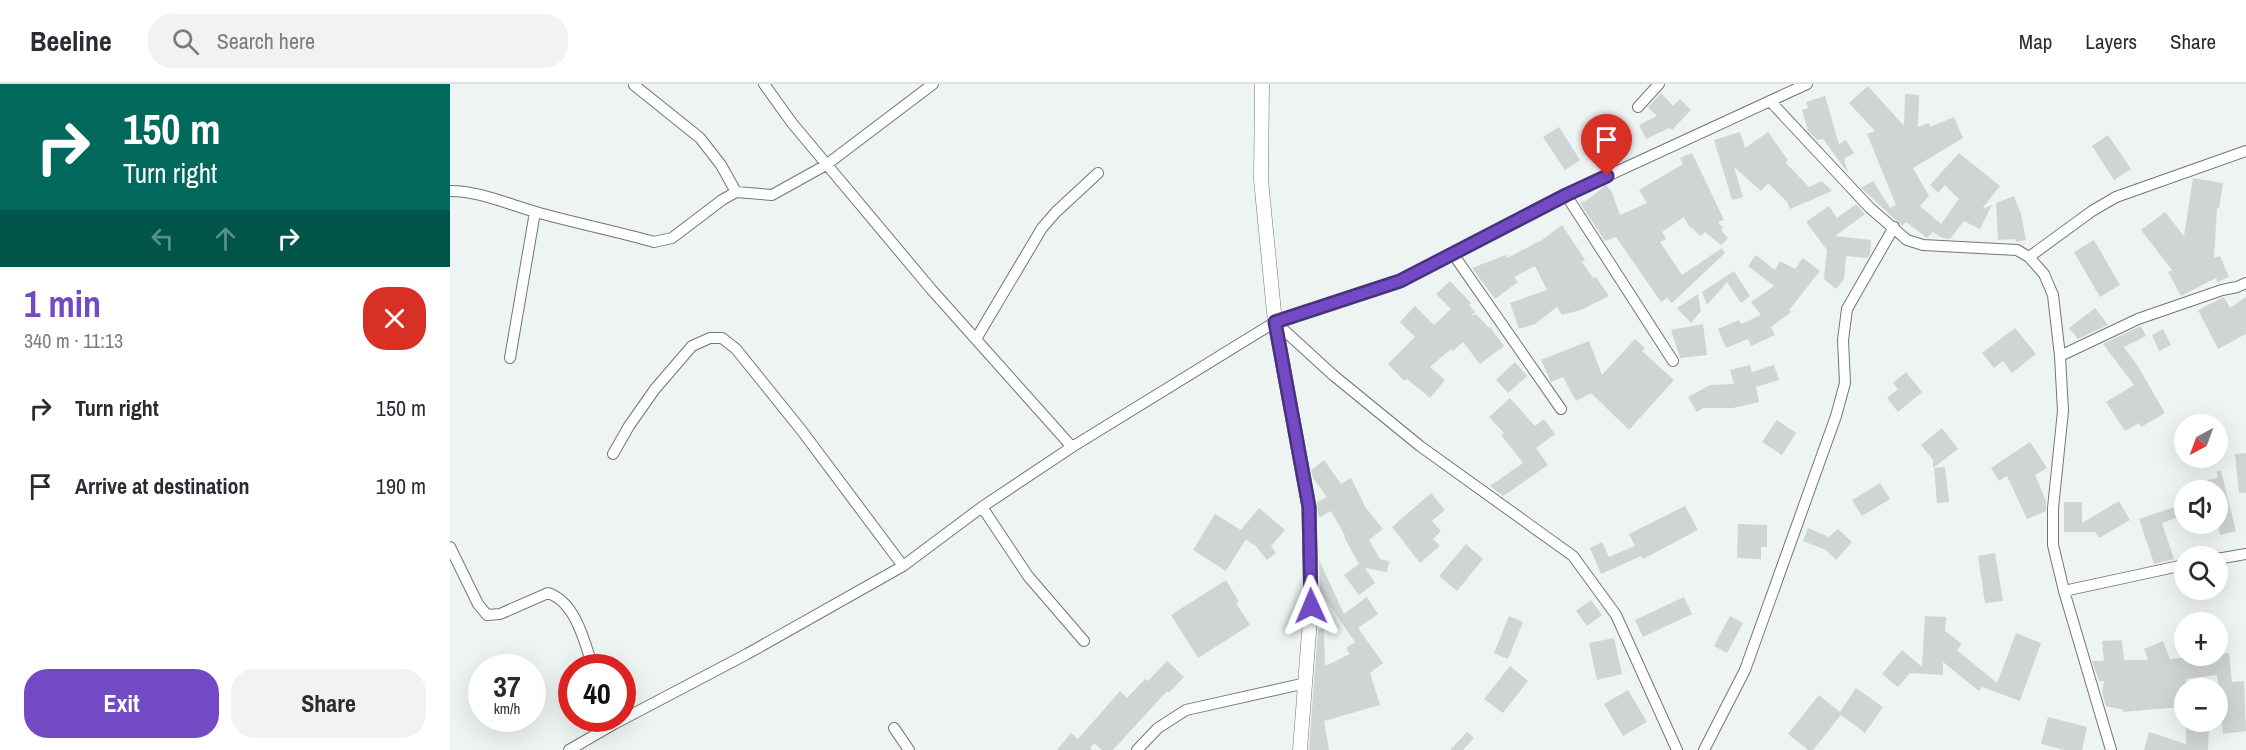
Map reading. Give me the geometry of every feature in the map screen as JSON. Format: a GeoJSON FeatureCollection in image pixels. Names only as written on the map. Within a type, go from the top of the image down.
{"type":"FeatureCollection","features":[{"type":"Feature","properties":{"kind":"street"},"geometry":{"type":"LineString","coordinates":[[764,84],[826,165],[1072,447]]}},
{"type":"Feature","properties":{"kind":"street"},"geometry":{"type":"LineString","coordinates":[[450,191],[463,191],[484,196],[536,212],[654,242],[672,238],[736,192],[772,195],[826,165],[933,84]]}},
{"type":"Feature","properties":{"kind":"street"},"geometry":{"type":"LineString","coordinates":[[1262,84],[1262,180],[1275,322],[1309,507],[1311,606],[1300,750]]}},
{"type":"Feature","properties":{"kind":"street"},"geometry":{"type":"LineString","coordinates":[[1638,107],[1659,84]]}},
{"type":"Feature","properties":{"kind":"street"},"geometry":{"type":"LineString","coordinates":[[636,709],[747,654],[903,566],[982,507],[1072,447],[1275,322],[1400,281],[1566,195],[1807,84]]}},
{"type":"Feature","properties":{"kind":"street"},"geometry":{"type":"LineString","coordinates":[[634,85],[700,138],[721,165],[736,192]]}},
{"type":"Feature","properties":{"kind":"street"},"geometry":{"type":"LineString","coordinates":[[1770,101],[1870,208],[1908,240],[1923,245],[2017,249],[2029,256],[2044,274],[2053,296],[2063,411],[2053,508],[2053,545],[2110,750]]}},
{"type":"Feature","properties":{"kind":"street"},"geometry":{"type":"LineString","coordinates":[[2029,256],[2092,211],[2116,197],[2246,151]]}},
{"type":"Feature","properties":{"kind":"street"},"geometry":{"type":"LineString","coordinates":[[976,339],[1042,228],[1098,172]]}},
{"type":"Feature","properties":{"kind":"street"},"geometry":{"type":"LineString","coordinates":[[1566,195],[1672,361]]}},
{"type":"Feature","properties":{"kind":"street"},"geometry":{"type":"LineString","coordinates":[[510,358],[536,212]]}},
{"type":"Feature","properties":{"kind":"street"},"geometry":{"type":"LineString","coordinates":[[1704,750],[1745,670],[1836,416],[1845,383],[1843,340],[1847,309],[1894,227]]}},
{"type":"Feature","properties":{"kind":"street"},"geometry":{"type":"LineString","coordinates":[[1453,254],[1561,409]]}},
{"type":"Feature","properties":{"kind":"street"},"geometry":{"type":"LineString","coordinates":[[2060,356],[2138,319],[2237,287],[2246,282]]}},
{"type":"Feature","properties":{"kind":"street"},"geometry":{"type":"LineString","coordinates":[[1275,322],[1333,375],[1419,446],[1573,556],[1616,615],[1677,750]]}},
{"type":"Feature","properties":{"kind":"street"},"geometry":{"type":"LineString","coordinates":[[613,454],[655,389],[692,346],[710,338],[722,338],[736,349],[802,431],[903,566]]}},
{"type":"Feature","properties":{"kind":"street"},"geometry":{"type":"LineString","coordinates":[[982,507],[1028,576],[1084,641]]}},
{"type":"Feature","properties":{"kind":"street"},"geometry":{"type":"LineString","coordinates":[[450,547],[478,604],[487,615],[500,614],[548,593],[558,596],[573,616],[588,654]]}},
{"type":"Feature","properties":{"kind":"street"},"geometry":{"type":"LineString","coordinates":[[2228,557],[2246,554]]}},
{"type":"Feature","properties":{"kind":"street"},"geometry":{"type":"LineString","coordinates":[[2064,591],[2174,568]]}},
{"type":"Feature","properties":{"kind":"street"},"geometry":{"type":"LineString","coordinates":[[1137,750],[1158,728],[1186,710],[1306,683]]}},
{"type":"Feature","properties":{"kind":"street"},"geometry":{"type":"LineString","coordinates":[[894,729],[909,750]]}},
{"type":"Feature","properties":{"kind":"street"},"geometry":{"type":"LineString","coordinates":[[572,749],[596,732]]}},
{"type":"Feature","properties":{"kind":"building"},"geometry":{"type":"Polygon","coordinates":[[[1868,86],[1904,126],[1905,94],[1919,95],[1918,127],[1929,123],[1930,127],[1954,117],[1963,138],[1913,168],[1929,196],[1920,206],[1941,224],[1959,199],[1945,185],[1938,193],[1930,185],[1959,153],[2000,186],[1982,209],[1992,205],[1980,229],[1964,221],[1950,239],[1942,238],[1933,232],[1927,238],[1906,222],[1902,226],[1861,188],[1873,181],[1890,208],[1896,205],[1867,134],[1875,131],[1849,103],[1868,86]]]}},
{"type":"Feature","properties":{"kind":"building"},"geometry":{"type":"Polygon","coordinates":[[[1661,93],[1673,106],[1680,99],[1691,110],[1672,130],[1669,128],[1646,139],[1639,125],[1657,116],[1648,107],[1661,93]]]}},
{"type":"Feature","properties":{"kind":"building"},"geometry":{"type":"Polygon","coordinates":[[[1825,96],[1839,144],[1846,140],[1854,153],[1844,159],[1848,173],[1823,139],[1817,140],[1808,131],[1802,110],[1808,108],[1806,102],[1825,96]]]}},
{"type":"Feature","properties":{"kind":"building"},"geometry":{"type":"Polygon","coordinates":[[[1559,127],[1580,160],[1565,170],[1543,137],[1559,127]]]}},
{"type":"Feature","properties":{"kind":"building"},"geometry":{"type":"Polygon","coordinates":[[[1606,130],[1618,149],[1605,157],[1595,137],[1606,130]]]}},
{"type":"Feature","properties":{"kind":"building"},"geometry":{"type":"Polygon","coordinates":[[[1740,132],[1745,148],[1768,132],[1788,160],[1786,163],[1809,187],[1822,181],[1832,191],[1790,209],[1787,202],[1768,183],[1761,191],[1734,167],[1743,197],[1732,200],[1714,140],[1740,132]]]}},
{"type":"Feature","properties":{"kind":"building"},"geometry":{"type":"Polygon","coordinates":[[[2108,135],[2131,169],[2114,180],[2092,146],[2108,135]]]}},
{"type":"Feature","properties":{"kind":"building"},"geometry":{"type":"Polygon","coordinates":[[[1692,153],[1724,220],[1718,222],[1728,238],[1721,245],[1705,232],[1700,236],[1690,228],[1684,217],[1662,232],[1666,239],[1660,242],[1682,275],[1722,248],[1725,253],[1672,303],[1667,298],[1661,302],[1616,237],[1605,241],[1580,203],[1589,199],[1606,185],[1612,192],[1620,215],[1647,203],[1639,190],[1683,164],[1680,158],[1692,153]]]}},
{"type":"Feature","properties":{"kind":"building"},"geometry":{"type":"Polygon","coordinates":[[[2193,178],[2223,183],[2219,208],[2217,208],[2214,258],[2220,256],[2229,277],[2217,282],[2216,278],[2181,296],[2168,272],[2172,270],[2141,230],[2165,212],[2184,236],[2193,178]]]}},
{"type":"Feature","properties":{"kind":"building"},"geometry":{"type":"Polygon","coordinates":[[[2014,196],[2021,214],[2026,240],[2016,242],[2015,239],[1998,240],[1996,203],[2014,196]]]}},
{"type":"Feature","properties":{"kind":"building"},"geometry":{"type":"Polygon","coordinates":[[[1856,204],[1865,214],[1835,236],[1871,240],[1870,255],[1867,258],[1846,256],[1844,279],[1836,289],[1824,279],[1827,250],[1806,222],[1829,206],[1837,218],[1856,204]]]}},
{"type":"Feature","properties":{"kind":"building"},"geometry":{"type":"Polygon","coordinates":[[[1562,225],[1585,260],[1582,262],[1609,296],[1581,310],[1562,315],[1557,307],[1535,324],[1519,329],[1510,303],[1547,290],[1535,266],[1514,277],[1518,282],[1495,299],[1472,268],[1506,255],[1507,258],[1542,240],[1562,225]]]}},
{"type":"Feature","properties":{"kind":"building"},"geometry":{"type":"Polygon","coordinates":[[[2094,240],[2120,285],[2100,297],[2074,252],[2094,240]]]}},
{"type":"Feature","properties":{"kind":"building"},"geometry":{"type":"Polygon","coordinates":[[[1756,255],[1775,270],[1780,261],[1795,269],[1803,258],[1820,271],[1789,310],[1791,312],[1771,327],[1775,335],[1751,346],[1748,339],[1726,348],[1718,329],[1739,320],[1741,324],[1761,315],[1751,302],[1774,286],[1748,266],[1756,255]]]}},
{"type":"Feature","properties":{"kind":"building"},"geometry":{"type":"Polygon","coordinates":[[[1734,271],[1750,296],[1741,303],[1727,282],[1707,305],[1702,292],[1734,271]]]}},
{"type":"Feature","properties":{"kind":"building"},"geometry":{"type":"Polygon","coordinates":[[[1450,281],[1471,303],[1469,305],[1475,312],[1470,316],[1476,314],[1490,327],[1504,346],[1480,364],[1463,342],[1453,351],[1451,349],[1430,367],[1445,380],[1430,398],[1407,379],[1404,381],[1388,364],[1415,337],[1400,322],[1415,306],[1434,325],[1451,309],[1436,294],[1450,281]]]}},
{"type":"Feature","properties":{"kind":"building"},"geometry":{"type":"Polygon","coordinates":[[[1698,294],[1701,311],[1691,323],[1677,308],[1698,294]]]}},
{"type":"Feature","properties":{"kind":"building"},"geometry":{"type":"Polygon","coordinates":[[[2224,297],[2230,308],[2246,297],[2246,334],[2218,349],[2198,310],[2224,297]]]}},
{"type":"Feature","properties":{"kind":"building"},"geometry":{"type":"Polygon","coordinates":[[[2095,308],[2108,325],[2078,339],[2069,328],[2095,308]]]}},
{"type":"Feature","properties":{"kind":"building"},"geometry":{"type":"Polygon","coordinates":[[[1703,324],[1707,355],[1680,358],[1671,330],[1703,324]]]}},
{"type":"Feature","properties":{"kind":"building"},"geometry":{"type":"Polygon","coordinates":[[[2141,326],[2146,336],[2124,347],[2165,413],[2141,427],[2139,423],[2125,431],[2106,402],[2134,385],[2103,344],[2141,326]]]}},
{"type":"Feature","properties":{"kind":"building"},"geometry":{"type":"Polygon","coordinates":[[[2015,328],[2036,354],[2012,373],[2003,361],[1994,368],[1982,353],[2015,328]]]}},
{"type":"Feature","properties":{"kind":"building"},"geometry":{"type":"Polygon","coordinates":[[[2163,329],[2171,345],[2159,351],[2152,335],[2163,329]]]}},
{"type":"Feature","properties":{"kind":"building"},"geometry":{"type":"Polygon","coordinates":[[[1635,339],[1645,348],[1642,351],[1674,380],[1629,430],[1591,393],[1576,401],[1563,377],[1551,382],[1541,360],[1589,341],[1602,375],[1635,339]]]}},
{"type":"Feature","properties":{"kind":"building"},"geometry":{"type":"Polygon","coordinates":[[[1515,362],[1527,376],[1508,393],[1496,380],[1515,362]]]}},
{"type":"Feature","properties":{"kind":"building"},"geometry":{"type":"Polygon","coordinates":[[[1750,365],[1752,372],[1774,365],[1779,380],[1756,387],[1759,402],[1733,408],[1703,408],[1697,412],[1688,397],[1710,385],[1734,384],[1730,370],[1750,365]]]}},
{"type":"Feature","properties":{"kind":"building"},"geometry":{"type":"Polygon","coordinates":[[[1906,372],[1922,392],[1898,412],[1887,398],[1898,389],[1893,383],[1906,372]]]}},
{"type":"Feature","properties":{"kind":"building"},"geometry":{"type":"Polygon","coordinates":[[[1510,398],[1535,426],[1544,419],[1555,434],[1536,448],[1548,465],[1503,496],[1490,486],[1523,463],[1501,435],[1504,433],[1489,417],[1510,398]]]}},
{"type":"Feature","properties":{"kind":"building"},"geometry":{"type":"Polygon","coordinates":[[[1777,420],[1796,433],[1782,455],[1762,442],[1777,420]]]}},
{"type":"Feature","properties":{"kind":"building"},"geometry":{"type":"Polygon","coordinates":[[[1942,428],[1958,449],[1933,468],[1933,460],[1921,445],[1942,428]]]}},
{"type":"Feature","properties":{"kind":"building"},"geometry":{"type":"Polygon","coordinates":[[[2030,442],[2047,468],[2035,475],[2046,501],[2046,511],[2027,519],[2007,476],[1999,481],[1991,468],[2030,442]]]}},
{"type":"Feature","properties":{"kind":"building"},"geometry":{"type":"Polygon","coordinates":[[[2246,453],[2246,493],[2239,493],[2235,454],[2246,453]]]}},
{"type":"Feature","properties":{"kind":"building"},"geometry":{"type":"Polygon","coordinates":[[[1324,460],[1341,484],[1351,478],[1366,508],[1383,529],[1369,540],[1380,559],[1389,561],[1387,572],[1365,568],[1375,583],[1359,595],[1344,575],[1359,564],[1345,536],[1331,511],[1320,517],[1318,514],[1317,502],[1327,497],[1313,478],[1311,470],[1324,460]]]}},
{"type":"Feature","properties":{"kind":"building"},"geometry":{"type":"Polygon","coordinates":[[[1945,467],[1949,502],[1937,503],[1934,468],[1945,467]]]}},
{"type":"Feature","properties":{"kind":"building"},"geometry":{"type":"Polygon","coordinates":[[[2217,471],[2221,471],[2223,480],[2207,480],[2217,478],[2217,471]]]}},
{"type":"Feature","properties":{"kind":"building"},"geometry":{"type":"Polygon","coordinates":[[[1880,483],[1890,499],[1862,516],[1852,500],[1880,483]]]}},
{"type":"Feature","properties":{"kind":"building"},"geometry":{"type":"Polygon","coordinates":[[[1431,493],[1445,510],[1432,521],[1441,531],[1433,539],[1440,546],[1420,563],[1392,527],[1431,493]]]}},
{"type":"Feature","properties":{"kind":"building"},"geometry":{"type":"Polygon","coordinates":[[[2228,499],[2236,531],[2228,533],[2228,499]]]}},
{"type":"Feature","properties":{"kind":"building"},"geometry":{"type":"Polygon","coordinates":[[[2119,501],[2130,520],[2099,538],[2095,532],[2064,532],[2064,502],[2082,502],[2082,523],[2119,501]]]}},
{"type":"Feature","properties":{"kind":"building"},"geometry":{"type":"Polygon","coordinates":[[[1685,506],[1698,530],[1643,559],[1641,556],[1601,574],[1590,548],[1602,542],[1609,557],[1635,546],[1629,534],[1685,506]]]}},
{"type":"Feature","properties":{"kind":"building"},"geometry":{"type":"Polygon","coordinates":[[[2174,507],[2174,519],[2162,523],[2174,559],[2154,564],[2139,519],[2174,507]]]}},
{"type":"Feature","properties":{"kind":"building"},"geometry":{"type":"Polygon","coordinates":[[[1259,508],[1285,530],[1271,546],[1276,553],[1267,560],[1254,544],[1246,539],[1226,571],[1193,550],[1215,514],[1241,530],[1259,508]]]}},
{"type":"Feature","properties":{"kind":"building"},"geometry":{"type":"Polygon","coordinates":[[[1738,524],[1767,525],[1767,547],[1761,547],[1761,559],[1737,558],[1738,524]]]}},
{"type":"Feature","properties":{"kind":"building"},"geometry":{"type":"Polygon","coordinates":[[[1808,528],[1829,537],[1838,529],[1852,542],[1836,560],[1826,550],[1803,541],[1808,528]]]}},
{"type":"Feature","properties":{"kind":"building"},"geometry":{"type":"Polygon","coordinates":[[[1466,544],[1483,559],[1457,591],[1439,576],[1466,544]]]}},
{"type":"Feature","properties":{"kind":"building"},"geometry":{"type":"Polygon","coordinates":[[[1995,553],[2003,601],[1985,603],[1978,556],[1995,553]]]}},
{"type":"Feature","properties":{"kind":"building"},"geometry":{"type":"Polygon","coordinates":[[[1319,560],[1344,614],[1367,597],[1378,614],[1358,628],[1383,663],[1370,673],[1380,705],[1324,721],[1329,750],[1309,750],[1318,629],[1323,629],[1319,621],[1320,598],[1323,597],[1325,666],[1350,654],[1346,648],[1355,642],[1320,591],[1319,560]]]}},
{"type":"Feature","properties":{"kind":"building"},"geometry":{"type":"Polygon","coordinates":[[[1226,580],[1239,602],[1236,603],[1250,625],[1198,658],[1171,615],[1226,580]]]}},
{"type":"Feature","properties":{"kind":"building"},"geometry":{"type":"Polygon","coordinates":[[[1684,597],[1692,614],[1643,637],[1635,620],[1684,597]]]}},
{"type":"Feature","properties":{"kind":"building"},"geometry":{"type":"Polygon","coordinates":[[[1591,600],[1602,615],[1587,626],[1576,611],[1591,600]]]}},
{"type":"Feature","properties":{"kind":"building"},"geometry":{"type":"Polygon","coordinates":[[[1509,616],[1523,622],[1508,659],[1494,653],[1509,616]]]}},
{"type":"Feature","properties":{"kind":"building"},"geometry":{"type":"Polygon","coordinates":[[[1730,616],[1743,623],[1727,653],[1714,646],[1730,616]]]}},
{"type":"Feature","properties":{"kind":"building"},"geometry":{"type":"Polygon","coordinates":[[[1925,616],[1946,617],[1945,631],[1962,644],[1957,650],[1997,683],[2016,633],[2041,643],[2020,701],[1982,687],[1979,691],[1943,662],[1943,675],[1910,673],[1898,687],[1882,674],[1902,650],[1922,667],[1925,616]]]}},
{"type":"Feature","properties":{"kind":"building"},"geometry":{"type":"Polygon","coordinates":[[[1614,638],[1622,674],[1597,680],[1589,643],[1614,638]]]}},
{"type":"Feature","properties":{"kind":"building"},"geometry":{"type":"Polygon","coordinates":[[[2122,640],[2124,660],[2148,660],[2144,649],[2163,641],[2170,659],[2174,659],[2174,666],[2228,666],[2229,653],[2232,682],[2244,681],[2246,731],[2223,734],[2223,732],[2228,732],[2228,678],[2217,678],[2217,675],[2174,678],[2174,708],[2123,712],[2124,710],[2106,706],[2102,693],[2104,681],[2099,681],[2092,661],[2104,661],[2102,641],[2122,640]]]}},
{"type":"Feature","properties":{"kind":"building"},"geometry":{"type":"Polygon","coordinates":[[[1167,661],[1184,677],[1169,693],[1167,691],[1113,750],[1102,750],[1094,743],[1090,748],[1092,750],[1057,750],[1071,733],[1078,739],[1120,691],[1127,698],[1167,661]]]}},
{"type":"Feature","properties":{"kind":"building"},"geometry":{"type":"Polygon","coordinates":[[[1510,666],[1528,681],[1503,713],[1484,699],[1510,666]]]}},
{"type":"Feature","properties":{"kind":"building"},"geometry":{"type":"Polygon","coordinates":[[[1856,688],[1883,707],[1865,733],[1841,715],[1813,750],[1808,750],[1788,734],[1819,695],[1840,712],[1856,688]]]}},
{"type":"Feature","properties":{"kind":"building"},"geometry":{"type":"Polygon","coordinates":[[[1628,690],[1647,722],[1623,736],[1604,704],[1628,690]]]}},
{"type":"Feature","properties":{"kind":"building"},"geometry":{"type":"Polygon","coordinates":[[[2048,717],[2087,727],[2082,750],[2065,750],[2041,744],[2048,717]]]}},
{"type":"Feature","properties":{"kind":"building"},"geometry":{"type":"Polygon","coordinates":[[[1467,732],[1474,738],[1463,750],[1450,750],[1467,732]]]}},
{"type":"Feature","properties":{"kind":"building"},"geometry":{"type":"Polygon","coordinates":[[[2149,732],[2186,744],[2186,732],[2209,732],[2208,750],[2144,750],[2149,732]]]}},
{"type":"Feature","properties":{"kind":"route"},"geometry":{"type":"LineString","coordinates":[[1311,606],[1309,507],[1275,322],[1400,281],[1607,176]]}}]}
